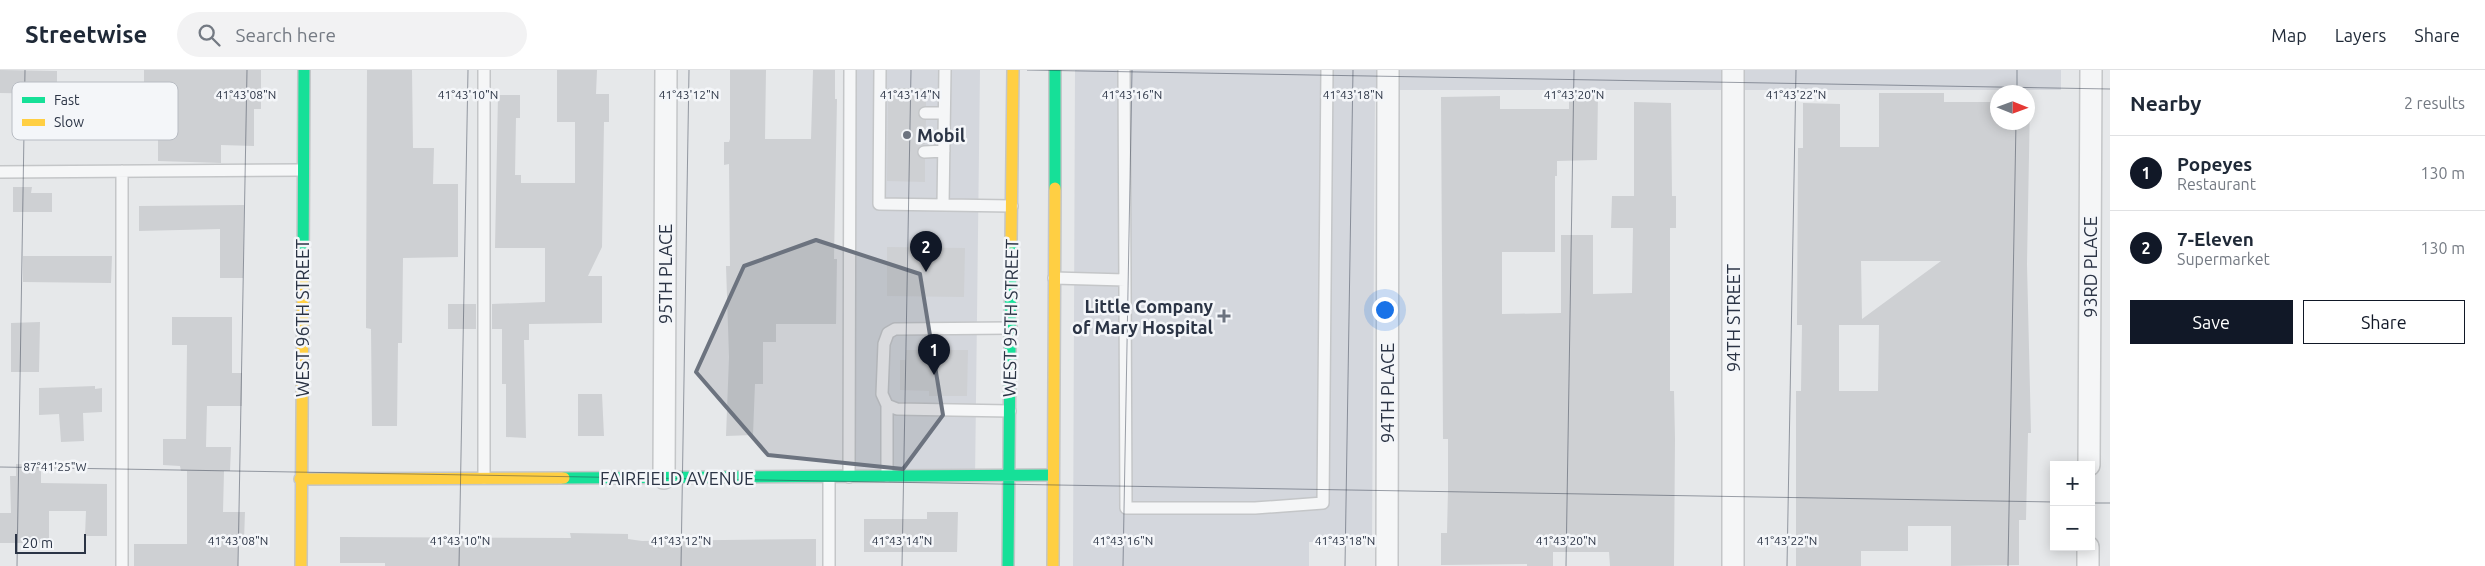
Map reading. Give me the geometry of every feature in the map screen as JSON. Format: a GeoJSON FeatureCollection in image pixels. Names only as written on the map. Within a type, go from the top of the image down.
{"type":"FeatureCollection","features":[{"type":"Feature","properties":{"kind":"street","name":"WEST 96TH STREET"},"geometry":{"type":"LineString","coordinates":[[300,566],[304,70]]}},
{"type":"Feature","properties":{"kind":"street","name":"95TH PLACE"},"geometry":{"type":"LineString","coordinates":[[664,478],[666,70]]}},
{"type":"Feature","properties":{"kind":"street","name":"WEST 95TH STREET"},"geometry":{"type":"LineString","coordinates":[[1008,566],[1013,70]]}},
{"type":"Feature","properties":{"kind":"street"},"geometry":{"type":"LineString","coordinates":[[1053,566],[1055,70]]}},
{"type":"Feature","properties":{"kind":"street","name":"94TH PLACE"},"geometry":{"type":"LineString","coordinates":[[1386,566],[1388,70]]}},
{"type":"Feature","properties":{"kind":"street","name":"94TH STREET"},"geometry":{"type":"LineString","coordinates":[[1733,70],[1733,566]]}},
{"type":"Feature","properties":{"kind":"street","name":"93RD PLACE"},"geometry":{"type":"LineString","coordinates":[[2089,461],[2091,70]]}},
{"type":"Feature","properties":{"kind":"street","name":"FAIRFIELD AVENUE"},"geometry":{"type":"LineString","coordinates":[[300,479],[1054,475]]}},
{"type":"Feature","properties":{"kind":"street"},"geometry":{"type":"LineString","coordinates":[[2088,551],[2088,566]]}},
{"type":"Feature","properties":{"kind":"lane"},"geometry":{"type":"LineString","coordinates":[[484,70],[484,478]]}},
{"type":"Feature","properties":{"kind":"lane"},"geometry":{"type":"LineString","coordinates":[[849,477],[850,70]]}},
{"type":"Feature","properties":{"kind":"lane"},"geometry":{"type":"LineString","coordinates":[[880,70],[885,114],[884,152],[879,204],[1012,206]]}},
{"type":"Feature","properties":{"kind":"lane"},"geometry":{"type":"LineString","coordinates":[[944,205],[945,70]]}},
{"type":"Feature","properties":{"kind":"lane"},"geometry":{"type":"LineString","coordinates":[[1124,70],[1126,508],[1255,508],[1323,503],[1327,70]]}},
{"type":"Feature","properties":{"kind":"lane"},"geometry":{"type":"LineString","coordinates":[[925,113],[944,113]]}},
{"type":"Feature","properties":{"kind":"lane"},"geometry":{"type":"LineString","coordinates":[[924,152],[944,151]]}},
{"type":"Feature","properties":{"kind":"lane"},"geometry":{"type":"LineString","coordinates":[[0,172],[303,170]]}},
{"type":"Feature","properties":{"kind":"lane"},"geometry":{"type":"LineString","coordinates":[[122,171],[122,566]]}},
{"type":"Feature","properties":{"kind":"lane"},"geometry":{"type":"LineString","coordinates":[[1054,278],[1125,280]]}},
{"type":"Feature","properties":{"kind":"lane"},"geometry":{"type":"LineString","coordinates":[[886,477],[887,405],[882,394],[884,344],[888,333],[896,329],[1011,328]]}},
{"type":"Feature","properties":{"kind":"lane"},"geometry":{"type":"LineString","coordinates":[[887,405],[897,409],[1010,411]]}},
{"type":"Feature","properties":{"kind":"lane"},"geometry":{"type":"LineString","coordinates":[[829,477],[829,566]]}},
{"type":"Feature","properties":{"kind":"highlighted area"},"geometry":{"type":"Polygon","coordinates":[[[816,240],[920,274],[943,415],[903,469],[768,455],[696,372],[744,266],[816,240]]]}},
{"type":"Feature","properties":{"kind":"shaded area"},"geometry":{"type":"Polygon","coordinates":[[[846,70],[980,70],[975,480],[847,482],[846,70]]]}},
{"type":"Feature","properties":{"kind":"shaded area","name":"Little Company of Mary Hospital"},"geometry":{"type":"Polygon","coordinates":[[[1075,70],[2061,70],[2061,90],[2035,90],[2035,85],[1990,85],[1990,90],[1375,90],[1372,542],[1309,542],[1309,566],[1073,566],[1075,70]]]}},
{"type":"Feature","properties":{"kind":"building"},"geometry":{"type":"Polygon","coordinates":[[[0,70],[57,71],[57,82],[12,82],[12,93],[0,93],[0,70]]]}},
{"type":"Feature","properties":{"kind":"building"},"geometry":{"type":"Polygon","coordinates":[[[144,70],[261,70],[261,109],[254,109],[254,146],[221,145],[221,163],[158,161],[158,140],[178,140],[178,82],[144,82],[144,70]]]}},
{"type":"Feature","properties":{"kind":"building"},"geometry":{"type":"Polygon","coordinates":[[[367,70],[412,70],[413,148],[434,148],[433,184],[458,184],[458,257],[403,258],[402,343],[398,343],[397,426],[372,426],[371,329],[366,328],[367,70]]]}},
{"type":"Feature","properties":{"kind":"building"},"geometry":{"type":"Polygon","coordinates":[[[557,70],[597,70],[596,94],[609,94],[609,122],[604,122],[602,247],[588,276],[602,276],[602,323],[529,324],[529,340],[524,340],[526,438],[506,437],[506,384],[502,384],[502,329],[492,329],[492,304],[545,302],[545,248],[495,248],[498,95],[520,95],[520,118],[516,118],[515,175],[521,175],[521,183],[575,183],[575,122],[557,122],[557,70]]]}},
{"type":"Feature","properties":{"kind":"building"},"geometry":{"type":"Polygon","coordinates":[[[730,70],[766,70],[765,139],[811,139],[813,70],[835,70],[835,99],[837,99],[834,259],[837,259],[836,324],[776,324],[776,342],[763,342],[763,384],[755,384],[753,435],[726,436],[729,357],[726,266],[730,266],[729,164],[724,165],[724,142],[729,142],[730,139],[730,70]]]}},
{"type":"Feature","properties":{"kind":"building","name":"Mobil"},"geometry":{"type":"Polygon","coordinates":[[[888,88],[926,88],[926,106],[921,107],[918,113],[921,119],[926,120],[925,144],[920,146],[917,152],[920,158],[925,159],[925,182],[887,181],[888,88]]]}},
{"type":"Feature","properties":{"kind":"building"},"geometry":{"type":"Polygon","coordinates":[[[1879,93],[1944,93],[1944,102],[1990,102],[1990,130],[2029,130],[2027,264],[2031,433],[2028,433],[2026,520],[2019,520],[2019,565],[1951,566],[1951,526],[1908,526],[1908,551],[1861,551],[1861,566],[1796,566],[1796,391],[1801,391],[1802,325],[1797,325],[1798,148],[1803,148],[1803,103],[1840,104],[1840,147],[1879,147],[1879,93]],[[1861,261],[1862,319],[1941,261],[1861,261]],[[1839,325],[1839,391],[1878,391],[1879,325],[1839,325]]]}},
{"type":"Feature","properties":{"kind":"building"},"geometry":{"type":"Polygon","coordinates":[[[1569,94],[1598,94],[1597,160],[1557,161],[1557,176],[1555,176],[1555,252],[1502,252],[1502,314],[1561,313],[1561,235],[1593,235],[1593,294],[1632,293],[1633,228],[1611,228],[1612,196],[1634,196],[1634,102],[1671,103],[1672,196],[1676,196],[1676,228],[1670,228],[1670,391],[1674,391],[1675,439],[1674,566],[1610,566],[1609,552],[1553,552],[1553,566],[1527,566],[1527,564],[1441,565],[1441,533],[1447,533],[1448,439],[1443,439],[1441,97],[1500,96],[1500,109],[1569,109],[1569,94]]]}},
{"type":"Feature","properties":{"kind":"building"},"geometry":{"type":"Polygon","coordinates":[[[13,187],[32,187],[31,193],[52,193],[52,212],[13,212],[13,187]]]}},
{"type":"Feature","properties":{"kind":"building"},"geometry":{"type":"Polygon","coordinates":[[[244,205],[243,278],[220,278],[220,229],[139,231],[139,206],[244,205]]]}},
{"type":"Feature","properties":{"kind":"building"},"geometry":{"type":"Polygon","coordinates":[[[887,247],[965,248],[964,297],[887,296],[887,247]]]}},
{"type":"Feature","properties":{"kind":"building"},"geometry":{"type":"Polygon","coordinates":[[[23,256],[112,256],[111,283],[23,282],[23,256]]]}},
{"type":"Feature","properties":{"kind":"building"},"geometry":{"type":"Polygon","coordinates":[[[448,304],[476,304],[476,329],[448,329],[448,304]]]}},
{"type":"Feature","properties":{"kind":"building"},"geometry":{"type":"Polygon","coordinates":[[[172,317],[232,317],[232,373],[242,373],[242,406],[207,406],[206,447],[231,447],[230,471],[224,471],[223,512],[245,512],[244,541],[238,541],[238,566],[134,566],[134,544],[187,544],[187,471],[181,471],[180,466],[163,465],[163,439],[186,439],[187,345],[172,345],[172,317]]]}},
{"type":"Feature","properties":{"kind":"building"},"geometry":{"type":"Polygon","coordinates":[[[40,322],[39,372],[11,372],[11,323],[40,322]]]}},
{"type":"Feature","properties":{"kind":"building"},"geometry":{"type":"Polygon","coordinates":[[[906,350],[968,350],[967,396],[929,396],[929,391],[900,390],[900,360],[906,360],[906,350]]]}},
{"type":"Feature","properties":{"kind":"building"},"geometry":{"type":"Polygon","coordinates":[[[95,386],[95,389],[102,388],[102,412],[83,413],[84,441],[61,442],[59,414],[39,415],[39,388],[95,386]]]}},
{"type":"Feature","properties":{"kind":"building"},"geometry":{"type":"Polygon","coordinates":[[[578,394],[602,394],[604,436],[578,436],[578,394]]]}},
{"type":"Feature","properties":{"kind":"building"},"geometry":{"type":"Polygon","coordinates":[[[16,464],[41,465],[41,483],[107,484],[107,536],[85,536],[86,511],[49,511],[49,543],[0,543],[0,513],[11,513],[10,476],[16,476],[16,464]]]}},
{"type":"Feature","properties":{"kind":"building"},"geometry":{"type":"Polygon","coordinates":[[[927,512],[958,512],[957,552],[864,552],[864,519],[927,519],[927,512]]]}},
{"type":"Feature","properties":{"kind":"building"},"geometry":{"type":"Polygon","coordinates":[[[570,533],[628,534],[628,539],[642,541],[816,539],[816,566],[385,566],[385,563],[340,563],[340,537],[571,538],[570,533]]]}},
{"type":"Feature","properties":{"kind":"traffic: fast"},"geometry":{"type":"LineString","coordinates":[[303,275],[304,70]]}},
{"type":"Feature","properties":{"kind":"traffic: fast"},"geometry":{"type":"LineString","coordinates":[[1055,70],[1055,188]]}},
{"type":"Feature","properties":{"kind":"traffic: fast"},"geometry":{"type":"LineString","coordinates":[[1008,566],[1011,242]]}},
{"type":"Feature","properties":{"kind":"traffic: fast"},"geometry":{"type":"LineString","coordinates":[[564,478],[1053,475]]}},
{"type":"Feature","properties":{"kind":"traffic: slow"},"geometry":{"type":"LineString","coordinates":[[1011,242],[1013,70]]}},
{"type":"Feature","properties":{"kind":"traffic: slow"},"geometry":{"type":"LineString","coordinates":[[1053,566],[1055,188]]}},
{"type":"Feature","properties":{"kind":"traffic: slow"},"geometry":{"type":"LineString","coordinates":[[301,566],[303,275]]}},
{"type":"Feature","properties":{"kind":"traffic: slow"},"geometry":{"type":"LineString","coordinates":[[300,479],[564,478]]}},
{"type":"Feature","properties":{"kind":"place","name":"Mobil"},"geometry":{"type":"Point","coordinates":[907,135]}},
{"type":"Feature","properties":{"kind":"place","name":"7-Eleven"},"geometry":{"type":"Point","coordinates":[926,272]}},
{"type":"Feature","properties":{"kind":"place","name":"Little Company of Mary Hospital"},"geometry":{"type":"Point","coordinates":[1224,316]}},
{"type":"Feature","properties":{"kind":"place","name":"Popeyes"},"geometry":{"type":"Point","coordinates":[934,375]}}]}
